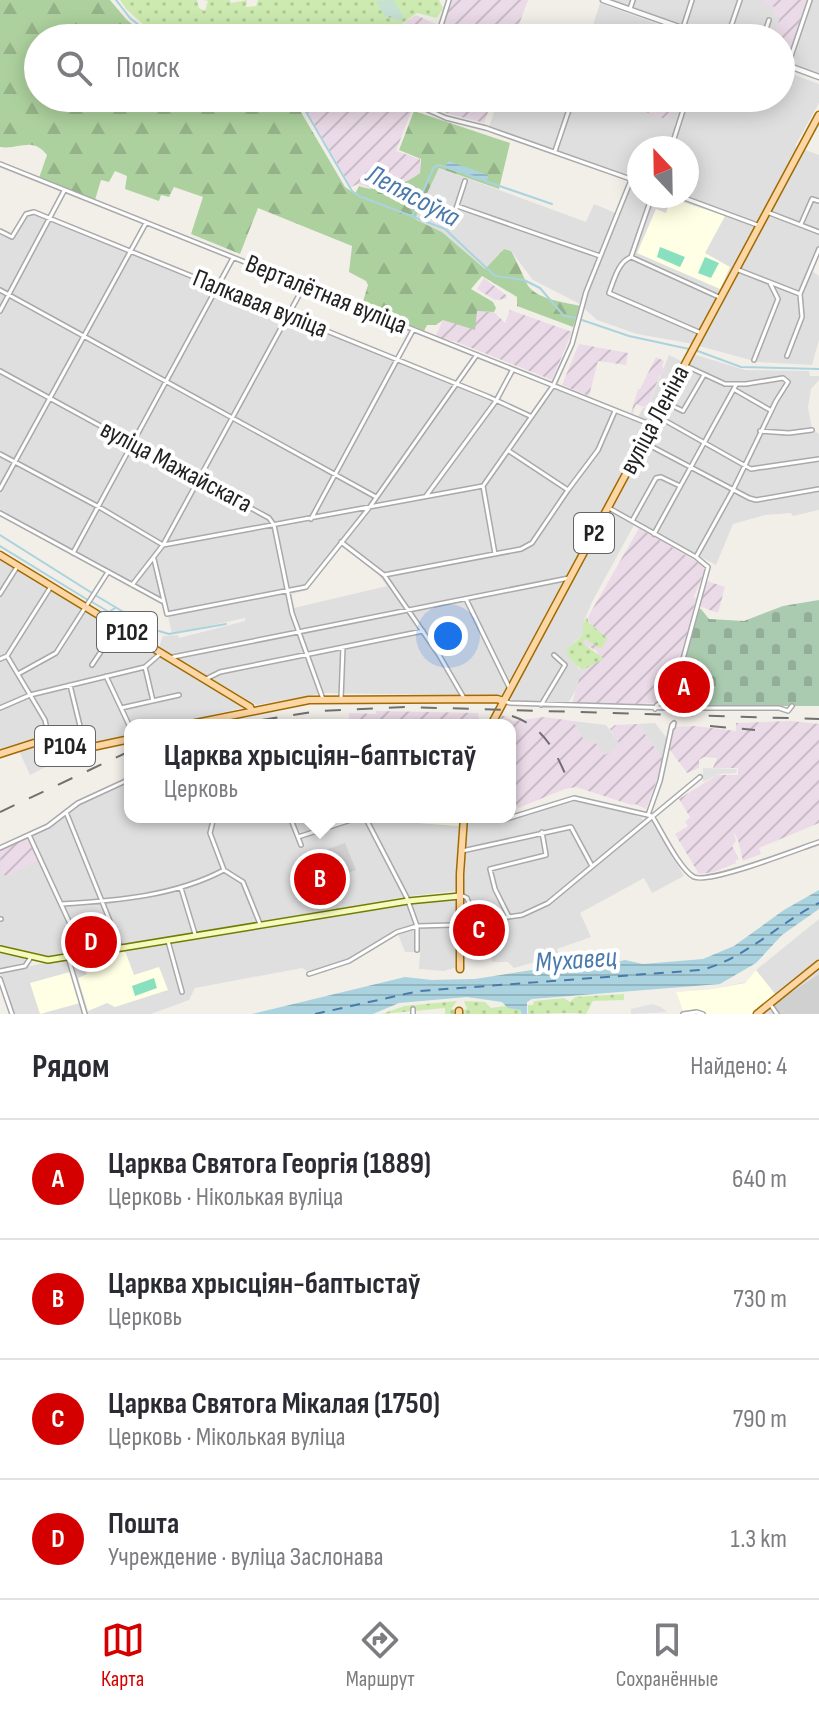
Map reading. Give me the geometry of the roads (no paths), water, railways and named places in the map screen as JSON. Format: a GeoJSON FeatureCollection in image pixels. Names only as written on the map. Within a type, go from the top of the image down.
{"type":"FeatureCollection","features":[{"type":"Feature","properties":{"kind":"main road","name":"вуліца Леніна"},"geometry":{"type":"LineString","coordinates":[[494,719],[819,115]]}},
{"type":"Feature","properties":{"kind":"main road","name":"Р102"},"geometry":{"type":"LineString","coordinates":[[0,555],[206,679],[252,711]]}},
{"type":"Feature","properties":{"kind":"main road"},"geometry":{"type":"LineString","coordinates":[[214,719],[323,699],[464,698],[504,701]]}},
{"type":"Feature","properties":{"kind":"main road","name":"Р104"},"geometry":{"type":"LineString","coordinates":[[0,754],[34,743],[79,749],[124,740]]}},
{"type":"Feature","properties":{"kind":"main road"},"geometry":{"type":"LineString","coordinates":[[460,969],[463,823]]}},
{"type":"Feature","properties":{"kind":"main road"},"geometry":{"type":"LineString","coordinates":[[0,949],[45,960],[408,901],[460,896]]}},
{"type":"Feature","properties":{"kind":"main road"},"geometry":{"type":"LineString","coordinates":[[757,1014],[819,964]]}},
{"type":"Feature","properties":{"kind":"street"},"geometry":{"type":"LineString","coordinates":[[441,24],[449,0]]}},
{"type":"Feature","properties":{"kind":"street"},"geometry":{"type":"LineString","coordinates":[[603,0],[672,24]]}},
{"type":"Feature","properties":{"kind":"street"},"geometry":{"type":"LineString","coordinates":[[630,9],[633,0]]}},
{"type":"Feature","properties":{"kind":"street"},"geometry":{"type":"LineString","coordinates":[[684,24],[692,0]]}},
{"type":"Feature","properties":{"kind":"street"},"geometry":{"type":"LineString","coordinates":[[732,24],[740,0]]}},
{"type":"Feature","properties":{"kind":"street"},"geometry":{"type":"LineString","coordinates":[[795,43],[810,0]]}},
{"type":"Feature","properties":{"kind":"street"},"geometry":{"type":"LineString","coordinates":[[768,24],[769,20]]}},
{"type":"Feature","properties":{"kind":"street"},"geometry":{"type":"LineString","coordinates":[[795,69],[819,77]]}},
{"type":"Feature","properties":{"kind":"street"},"geometry":{"type":"LineString","coordinates":[[434,112],[627,179]]}},
{"type":"Feature","properties":{"kind":"street"},"geometry":{"type":"LineString","coordinates":[[555,152],[568,112]]}},
{"type":"Feature","properties":{"kind":"street"},"geometry":{"type":"LineString","coordinates":[[675,136],[683,112]]}},
{"type":"Feature","properties":{"kind":"street","name":"Верталётная вуліца"},"geometry":{"type":"LineString","coordinates":[[0,164],[652,425]]}},
{"type":"Feature","properties":{"kind":"street"},"geometry":{"type":"LineString","coordinates":[[450,227],[465,181]]}},
{"type":"Feature","properties":{"kind":"street"},"geometry":{"type":"LineString","coordinates":[[0,311],[65,190]]}},
{"type":"Feature","properties":{"kind":"street"},"geometry":{"type":"LineString","coordinates":[[0,454],[163,545],[483,486],[553,386],[572,344],[586,292],[627,190]]}},
{"type":"Feature","properties":{"kind":"street"},"geometry":{"type":"LineString","coordinates":[[801,224],[812,199],[819,201]]}},
{"type":"Feature","properties":{"kind":"street"},"geometry":{"type":"LineString","coordinates":[[699,203],[760,226]]}},
{"type":"Feature","properties":{"kind":"street"},"geometry":{"type":"LineString","coordinates":[[457,206],[600,256]]}},
{"type":"Feature","properties":{"kind":"street"},"geometry":{"type":"LineString","coordinates":[[631,257],[648,208]]}},
{"type":"Feature","properties":{"kind":"street"},"geometry":{"type":"LineString","coordinates":[[0,231],[12,237],[30,211],[50,219]]}},
{"type":"Feature","properties":{"kind":"street"},"geometry":{"type":"LineString","coordinates":[[767,212],[819,232]]}},
{"type":"Feature","properties":{"kind":"street","name":"Палкавая вуліца"},"geometry":{"type":"LineString","coordinates":[[50,219],[530,416]]}},
{"type":"Feature","properties":{"kind":"street"},"geometry":{"type":"LineString","coordinates":[[0,489],[146,223]]}},
{"type":"Feature","properties":{"kind":"street"},"geometry":{"type":"LineString","coordinates":[[787,356],[802,317],[800,294],[819,249]]}},
{"type":"Feature","properties":{"kind":"street"},"geometry":{"type":"LineString","coordinates":[[73,553],[234,257]]}},
{"type":"Feature","properties":{"kind":"street"},"geometry":{"type":"LineString","coordinates":[[702,333],[609,293],[624,260],[631,257],[721,298]]}},
{"type":"Feature","properties":{"kind":"street"},"geometry":{"type":"LineString","coordinates":[[736,269],[800,294]]}},
{"type":"Feature","properties":{"kind":"street"},"geometry":{"type":"LineString","coordinates":[[754,360],[778,299],[770,283]]}},
{"type":"Feature","properties":{"kind":"street"},"geometry":{"type":"LineString","coordinates":[[132,585],[163,545],[304,286]]}},
{"type":"Feature","properties":{"kind":"street"},"geometry":{"type":"LineString","coordinates":[[0,290],[376,497]]}},
{"type":"Feature","properties":{"kind":"street"},"geometry":{"type":"LineString","coordinates":[[311,519],[413,330]]}},
{"type":"Feature","properties":{"kind":"street"},"geometry":{"type":"LineString","coordinates":[[154,559],[164,611],[169,614],[306,587],[369,508],[476,356]]}},
{"type":"Feature","properties":{"kind":"street"},"geometry":{"type":"LineString","coordinates":[[684,365],[736,388],[771,410]]}},
{"type":"Feature","properties":{"kind":"street"},"geometry":{"type":"LineString","coordinates":[[426,496],[496,401],[513,370]]}},
{"type":"Feature","properties":{"kind":"street","name":"вуліца Мажайскага"},"geometry":{"type":"LineString","coordinates":[[0,371],[269,518],[274,525],[298,631],[323,699]]}},
{"type":"Feature","properties":{"kind":"street"},"geometry":{"type":"LineString","coordinates":[[665,402],[683,411],[704,375]]}},
{"type":"Feature","properties":{"kind":"street"},"geometry":{"type":"LineString","coordinates":[[654,534],[736,388],[783,378],[788,382],[696,557]]}},
{"type":"Feature","properties":{"kind":"street"},"geometry":{"type":"LineString","coordinates":[[384,575],[527,547],[598,450],[615,411]]}},
{"type":"Feature","properties":{"kind":"street"},"geometry":{"type":"LineString","coordinates":[[657,416],[753,469],[819,459]]}},
{"type":"Feature","properties":{"kind":"street"},"geometry":{"type":"LineString","coordinates":[[760,431],[789,433],[812,430]]}},
{"type":"Feature","properties":{"kind":"street"},"geometry":{"type":"LineString","coordinates":[[643,442],[756,500],[819,489]]}},
{"type":"Feature","properties":{"kind":"street"},"geometry":{"type":"LineString","coordinates":[[509,451],[568,490]]}},
{"type":"Feature","properties":{"kind":"street"},"geometry":{"type":"LineString","coordinates":[[632,521],[656,478],[661,477],[680,486]]}},
{"type":"Feature","properties":{"kind":"street"},"geometry":{"type":"LineString","coordinates":[[483,486],[495,554]]}},
{"type":"Feature","properties":{"kind":"street"},"geometry":{"type":"LineString","coordinates":[[608,508],[707,564],[708,572],[673,696],[673,708]]}},
{"type":"Feature","properties":{"kind":"street"},"geometry":{"type":"LineString","coordinates":[[0,513],[162,601]]}},
{"type":"Feature","properties":{"kind":"street"},"geometry":{"type":"LineString","coordinates":[[341,542],[384,575],[464,698]]}},
{"type":"Feature","properties":{"kind":"street"},"geometry":{"type":"LineString","coordinates":[[0,594],[17,566]]}},
{"type":"Feature","properties":{"kind":"street"},"geometry":{"type":"LineString","coordinates":[[18,674],[56,653],[108,572]]}},
{"type":"Feature","properties":{"kind":"street"},"geometry":{"type":"LineString","coordinates":[[170,658],[569,578]]}},
{"type":"Feature","properties":{"kind":"street"},"geometry":{"type":"LineString","coordinates":[[0,583],[5,586]]}},
{"type":"Feature","properties":{"kind":"street"},"geometry":{"type":"LineString","coordinates":[[0,659],[7,656],[51,587]]}},
{"type":"Feature","properties":{"kind":"street"},"geometry":{"type":"LineString","coordinates":[[466,599],[510,689]]}},
{"type":"Feature","properties":{"kind":"street"},"geometry":{"type":"LineString","coordinates":[[92,665],[118,626]]}},
{"type":"Feature","properties":{"kind":"street"},"geometry":{"type":"LineString","coordinates":[[206,679],[216,673],[423,631]]}},
{"type":"Feature","properties":{"kind":"street"},"geometry":{"type":"LineString","coordinates":[[341,699],[343,647]]}},
{"type":"Feature","properties":{"kind":"street"},"geometry":{"type":"LineString","coordinates":[[0,708],[30,695],[145,667],[161,653]]}},
{"type":"Feature","properties":{"kind":"street"},"geometry":{"type":"LineString","coordinates":[[541,705],[565,665],[554,655]]}},
{"type":"Feature","properties":{"kind":"street"},"geometry":{"type":"LineString","coordinates":[[7,656],[45,720],[50,743]]}},
{"type":"Feature","properties":{"kind":"street"},"geometry":{"type":"LineString","coordinates":[[145,667],[153,701]]}},
{"type":"Feature","properties":{"kind":"street"},"geometry":{"type":"LineString","coordinates":[[106,676],[126,719]]}},
{"type":"Feature","properties":{"kind":"street"},"geometry":{"type":"LineString","coordinates":[[70,685],[89,748]]}},
{"type":"Feature","properties":{"kind":"street"},"geometry":{"type":"LineString","coordinates":[[121,708],[179,695]]}},
{"type":"Feature","properties":{"kind":"street"},"geometry":{"type":"LineString","coordinates":[[655,709],[673,696]]}},
{"type":"Feature","properties":{"kind":"street"},"geometry":{"type":"LineString","coordinates":[[504,701],[655,709],[779,708],[788,711],[792,706]]}},
{"type":"Feature","properties":{"kind":"street"},"geometry":{"type":"LineString","coordinates":[[650,816],[673,727]]}},
{"type":"Feature","properties":{"kind":"street"},"geometry":{"type":"LineString","coordinates":[[466,923],[522,915],[548,903],[700,777]]}},
{"type":"Feature","properties":{"kind":"street"},"geometry":{"type":"LineString","coordinates":[[0,848],[48,826],[78,803],[124,782]]}},
{"type":"Feature","properties":{"kind":"street"},"geometry":{"type":"LineString","coordinates":[[516,816],[574,798],[650,816],[687,872],[701,879],[819,842]]}},
{"type":"Feature","properties":{"kind":"street"},"geometry":{"type":"LineString","coordinates":[[66,812],[121,949]]}},
{"type":"Feature","properties":{"kind":"street"},"geometry":{"type":"LineString","coordinates":[[212,823],[210,833],[224,870],[243,882],[261,927]]}},
{"type":"Feature","properties":{"kind":"street"},"geometry":{"type":"LineString","coordinates":[[292,823],[301,845]]}},
{"type":"Feature","properties":{"kind":"street"},"geometry":{"type":"LineString","coordinates":[[298,837],[344,823]]}},
{"type":"Feature","properties":{"kind":"street"},"geometry":{"type":"LineString","coordinates":[[366,823],[408,901],[417,926],[417,950]]}},
{"type":"Feature","properties":{"kind":"street"},"geometry":{"type":"LineString","coordinates":[[461,852],[571,827],[592,866]]}},
{"type":"Feature","properties":{"kind":"street"},"geometry":{"type":"LineString","coordinates":[[509,917],[495,889],[490,869],[546,855],[542,832]]}},
{"type":"Feature","properties":{"kind":"street"},"geometry":{"type":"LineString","coordinates":[[29,835],[84,954]]}},
{"type":"Feature","properties":{"kind":"street"},"geometry":{"type":"LineString","coordinates":[[61,904],[181,888],[224,870]]}},
{"type":"Feature","properties":{"kind":"street"},"geometry":{"type":"LineString","coordinates":[[181,888],[196,937]]}},
{"type":"Feature","properties":{"kind":"street"},"geometry":{"type":"LineString","coordinates":[[460,896],[467,898],[476,922]]}},
{"type":"Feature","properties":{"kind":"street"},"geometry":{"type":"LineString","coordinates":[[309,974],[340,964],[397,932],[417,926],[454,925]]}},
{"type":"Feature","properties":{"kind":"street"},"geometry":{"type":"LineString","coordinates":[[168,941],[182,992]]}},
{"type":"Feature","properties":{"kind":"street"},"geometry":{"type":"LineString","coordinates":[[0,971],[25,966],[31,957]]}},
{"type":"Feature","properties":{"kind":"street"},"geometry":{"type":"LineString","coordinates":[[68,957],[85,1014]]}},
{"type":"Feature","properties":{"kind":"street"},"geometry":{"type":"LineString","coordinates":[[0,979],[12,1014]]}},
{"type":"Feature","properties":{"kind":"street"},"geometry":{"type":"LineString","coordinates":[[770,1004],[777,1014]]}},
{"type":"Feature","properties":{"kind":"street"},"geometry":{"type":"LineString","coordinates":[[683,1014],[703,1014]]}},
{"type":"Feature","properties":{"kind":"water"},"geometry":{"type":"Polygon","coordinates":[[[448,161],[488,175],[487,182],[446,167],[448,161]]]}},
{"type":"Feature","properties":{"kind":"water"},"geometry":{"type":"Polygon","coordinates":[[[819,890],[819,909],[782,935],[756,963],[720,984],[532,999],[527,1002],[527,1014],[508,1008],[502,1002],[467,997],[399,1003],[373,1014],[252,1014],[405,977],[475,979],[557,966],[607,964],[625,960],[643,964],[703,959],[734,946],[784,910],[819,890]]]}},
{"type":"Feature","properties":{"kind":"waterway","name":"Лепясоўка"},"geometry":{"type":"LineString","coordinates":[[116,0],[138,24]]}},
{"type":"Feature","properties":{"kind":"waterway","name":"Лепясоўка"},"geometry":{"type":"LineString","coordinates":[[306,112],[352,191],[445,229],[495,276],[524,280],[540,288],[564,316],[577,318]]}},
{"type":"Feature","properties":{"kind":"waterway"},"geometry":{"type":"LineString","coordinates":[[412,216],[434,167],[439,165],[460,172]]}},
{"type":"Feature","properties":{"kind":"waterway"},"geometry":{"type":"LineString","coordinates":[[466,174],[479,179]]}},
{"type":"Feature","properties":{"kind":"waterway"},"geometry":{"type":"LineString","coordinates":[[485,181],[552,204]]}},
{"type":"Feature","properties":{"kind":"waterway","name":"Лепясоўка"},"geometry":{"type":"LineString","coordinates":[[582,320],[629,336],[689,349]]}},
{"type":"Feature","properties":{"kind":"waterway","name":"Лепясоўка"},"geometry":{"type":"LineString","coordinates":[[695,350],[741,367],[819,369]]}},
{"type":"Feature","properties":{"kind":"waterway"},"geometry":{"type":"LineString","coordinates":[[0,535],[92,593]]}},
{"type":"Feature","properties":{"kind":"waterway"},"geometry":{"type":"LineString","coordinates":[[0,546],[88,600]]}},
{"type":"Feature","properties":{"kind":"waterway"},"geometry":{"type":"LineString","coordinates":[[95,595],[152,629],[169,634],[226,624]]}},
{"type":"Feature","properties":{"kind":"waterway"},"geometry":{"type":"LineString","coordinates":[[92,602],[109,612],[115,608]]}},
{"type":"Feature","properties":{"kind":"railway"},"geometry":{"type":"LineString","coordinates":[[268,719],[319,711],[406,707],[819,719]]}},
{"type":"Feature","properties":{"kind":"railway"},"geometry":{"type":"LineString","coordinates":[[512,716],[534,727],[549,743],[570,785]]}},
{"type":"Feature","properties":{"kind":"railway"},"geometry":{"type":"LineString","coordinates":[[710,726],[755,730]]}},
{"type":"Feature","properties":{"kind":"railway"},"geometry":{"type":"LineString","coordinates":[[0,812],[124,754]]}},
{"type":"Feature","properties":{"kind":"place","name":"Царква Святога Георгія (1889)"},"geometry":{"type":"Point","coordinates":[684,687]}},
{"type":"Feature","properties":{"kind":"place","name":"Царква хрысціян-баптыстаў"},"geometry":{"type":"Point","coordinates":[320,879]}},
{"type":"Feature","properties":{"kind":"place","name":"Царква Святога Мікалая (1750)"},"geometry":{"type":"Point","coordinates":[479,930]}},
{"type":"Feature","properties":{"kind":"place","name":"Пошта"},"geometry":{"type":"Point","coordinates":[91,942]}},
{"type":"Feature","properties":{"kind":"water label","name":"Мухавец"},"geometry":{"type":"Point","coordinates":[576,960]}}]}
